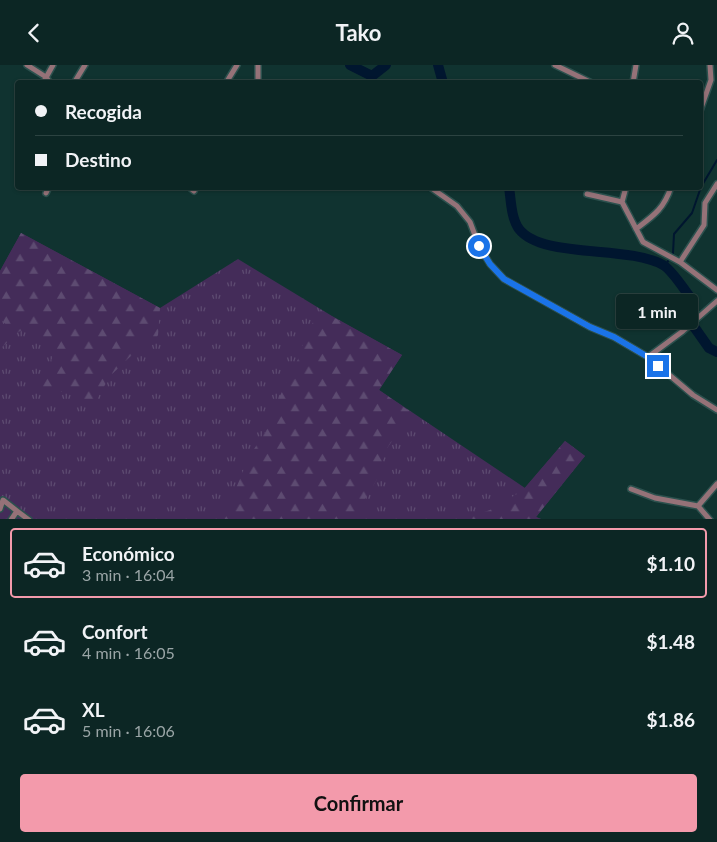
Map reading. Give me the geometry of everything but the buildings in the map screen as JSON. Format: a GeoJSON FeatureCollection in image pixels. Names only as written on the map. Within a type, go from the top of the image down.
{"type":"FeatureCollection","features":[{"type":"Feature","properties":{"kind":"street"},"geometry":{"type":"LineString","coordinates":[[27,65],[48,80]]}},
{"type":"Feature","properties":{"kind":"street"},"geometry":{"type":"LineString","coordinates":[[44,80],[53,65]]}},
{"type":"Feature","properties":{"kind":"street"},"geometry":{"type":"LineString","coordinates":[[76,80],[86,65]]}},
{"type":"Feature","properties":{"kind":"street"},"geometry":{"type":"LineString","coordinates":[[228,80],[237,65]]}},
{"type":"Feature","properties":{"kind":"street"},"geometry":{"type":"LineString","coordinates":[[258,65],[258,80]]}},
{"type":"Feature","properties":{"kind":"street"},"geometry":{"type":"LineString","coordinates":[[555,65],[586,80]]}},
{"type":"Feature","properties":{"kind":"street"},"geometry":{"type":"LineString","coordinates":[[634,80],[636,65]]}},
{"type":"Feature","properties":{"kind":"street"},"geometry":{"type":"LineString","coordinates":[[703,102],[710,80],[710,65]]}},
{"type":"Feature","properties":{"kind":"street"},"geometry":{"type":"LineString","coordinates":[[680,262],[704,225],[705,203],[717,184]]}},
{"type":"Feature","properties":{"kind":"street"},"geometry":{"type":"LineString","coordinates":[[434,190],[457,206],[470,222],[479,246],[490,264],[504,279],[648,357],[693,395],[717,410]]}},
{"type":"Feature","properties":{"kind":"street"},"geometry":{"type":"LineString","coordinates":[[625,190],[622,202],[643,242],[680,262],[717,290]]}},
{"type":"Feature","properties":{"kind":"street"},"geometry":{"type":"LineString","coordinates":[[636,229],[654,215],[666,201],[670,190]]}},
{"type":"Feature","properties":{"kind":"street"},"geometry":{"type":"LineString","coordinates":[[587,194],[622,202]]}},
{"type":"Feature","properties":{"kind":"street"},"geometry":{"type":"LineString","coordinates":[[648,357],[683,331],[717,301]]}},
{"type":"Feature","properties":{"kind":"street"},"geometry":{"type":"LineString","coordinates":[[698,506],[717,484]]}},
{"type":"Feature","properties":{"kind":"street"},"geometry":{"type":"LineString","coordinates":[[631,489],[655,498],[698,506],[710,519]]}},
{"type":"Feature","properties":{"kind":"street"},"geometry":{"type":"LineString","coordinates":[[0,509],[4,500],[29,519]]}},
{"type":"Feature","properties":{"kind":"street"},"geometry":{"type":"LineString","coordinates":[[11,519],[17,511]]}},
{"type":"Feature","properties":{"kind":"green space"},"geometry":{"type":"Polygon","coordinates":[[[21,233],[160,308],[238,259],[332,316],[402,355],[379,390],[525,488],[565,441],[585,456],[536,517],[541,519],[0,519],[0,271],[21,233]]]}},
{"type":"Feature","properties":{"kind":"green space"},"geometry":{"type":"Polygon","coordinates":[[[21,233],[160,308],[158,335],[155,340],[149,341],[140,337],[134,353],[110,376],[97,399],[87,402],[66,393],[45,394],[39,390],[46,368],[57,351],[44,340],[23,330],[18,332],[0,349],[0,345],[10,328],[0,319],[0,271],[21,233]]]}},
{"type":"Feature","properties":{"kind":"green space"},"geometry":{"type":"Polygon","coordinates":[[[320,310],[402,355],[379,390],[412,413],[385,451],[377,479],[353,519],[218,519],[232,498],[249,457],[265,432],[276,404],[299,357],[305,336],[320,310]]]}},
{"type":"Feature","properties":{"kind":"green space"},"geometry":{"type":"Polygon","coordinates":[[[565,441],[585,456],[536,517],[541,519],[464,519],[490,510],[522,491],[565,441]]]}},
{"type":"Feature","properties":{"kind":"waterway"},"geometry":{"type":"LineString","coordinates":[[350,65],[372,76],[386,65]]}},
{"type":"Feature","properties":{"kind":"waterway"},"geometry":{"type":"LineString","coordinates":[[438,65],[442,80]]}},
{"type":"Feature","properties":{"kind":"waterway"},"geometry":{"type":"LineString","coordinates":[[703,184],[717,160]]}},
{"type":"Feature","properties":{"kind":"waterway"},"geometry":{"type":"LineString","coordinates":[[509,190],[516,225],[530,238],[565,248],[648,259],[666,267],[690,297],[690,321],[709,348],[717,352]]}},
{"type":"Feature","properties":{"kind":"waterway"},"geometry":{"type":"LineString","coordinates":[[665,266],[673,253],[674,234],[692,213],[700,190]]}},
{"type":"Feature","properties":{"kind":"route"},"geometry":{"type":"LineString","coordinates":[[479,246],[490,264],[504,279],[590,327],[614,337],[648,357],[658,366]]}}]}
